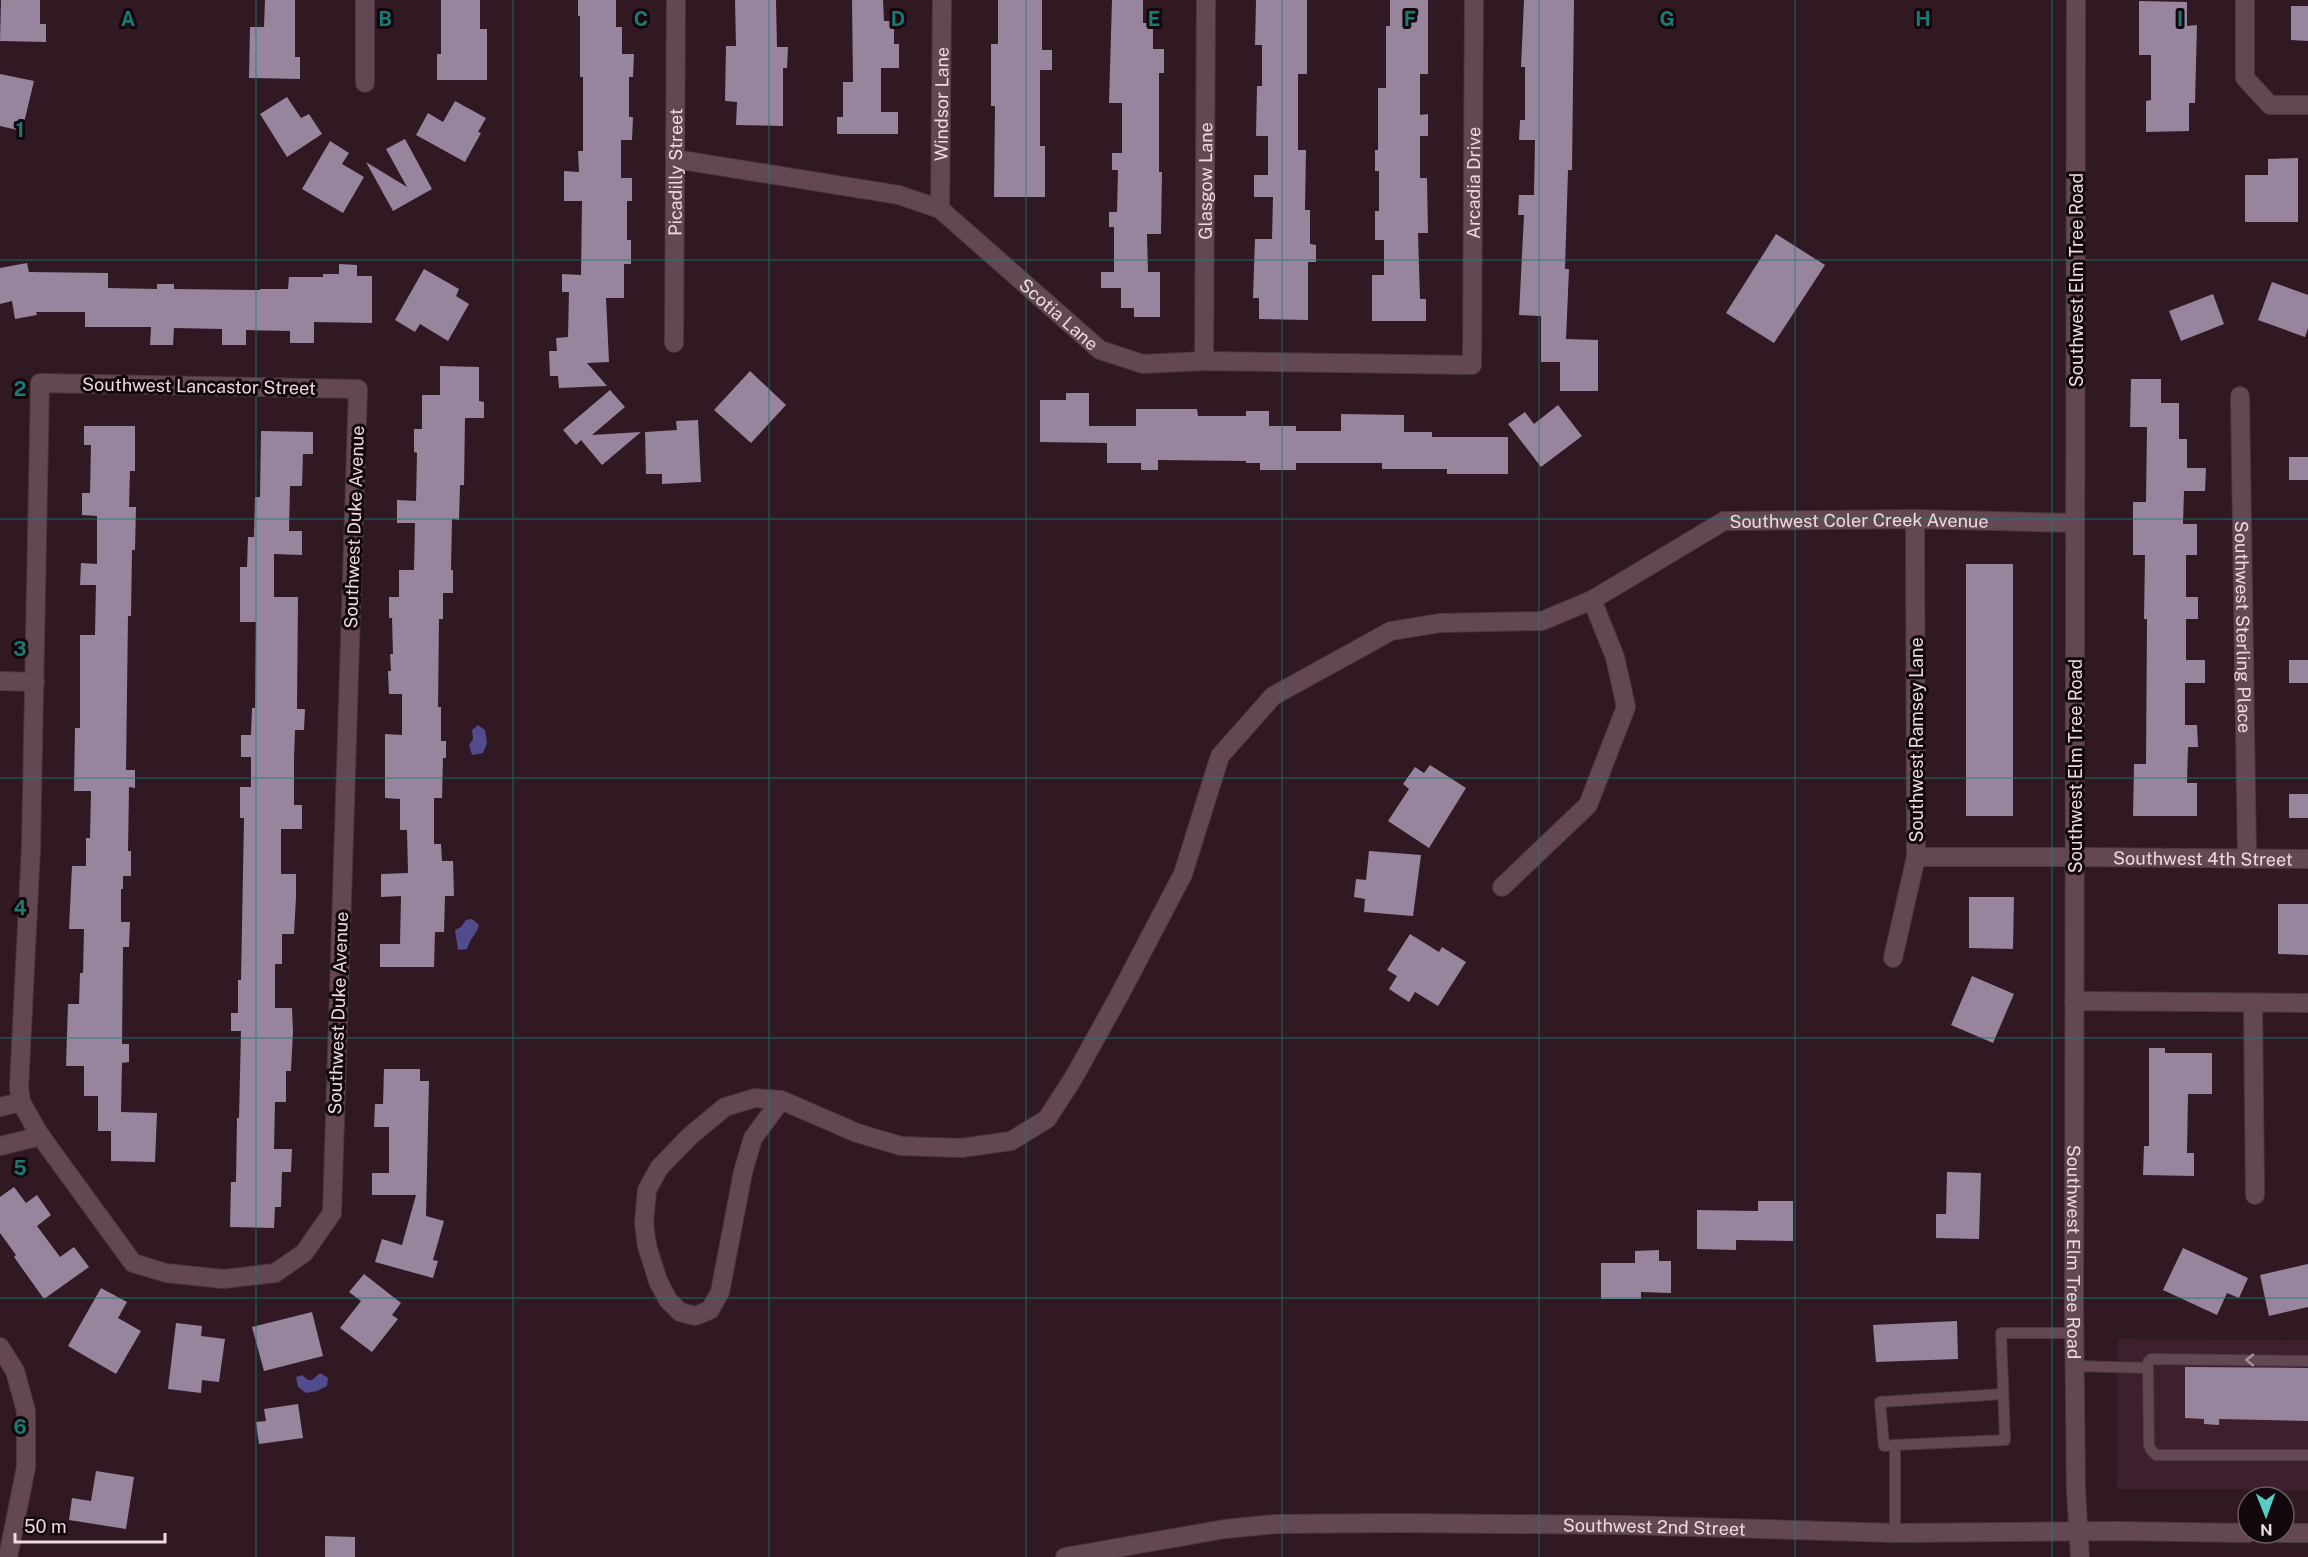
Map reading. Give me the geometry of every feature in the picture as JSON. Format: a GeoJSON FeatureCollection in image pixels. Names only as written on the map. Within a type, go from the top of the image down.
{"type":"FeatureCollection","features":[{"type":"Feature","properties":{"kind":"street"},"geometry":{"type":"LineString","coordinates":[[365,0],[365,83]]}},
{"type":"Feature","properties":{"kind":"street","name":"Picadilly Street"},"geometry":{"type":"LineString","coordinates":[[674,343],[676,0]]}},
{"type":"Feature","properties":{"kind":"street","name":"Windsor Lane"},"geometry":{"type":"LineString","coordinates":[[940,209],[942,0]]}},
{"type":"Feature","properties":{"kind":"street","name":"Glasgow Lane"},"geometry":{"type":"LineString","coordinates":[[1204,361],[1206,0]]}},
{"type":"Feature","properties":{"kind":"street","name":"Arcadia Drive"},"geometry":{"type":"LineString","coordinates":[[1472,365],[1474,0]]}},
{"type":"Feature","properties":{"kind":"street","name":"Southwest Elm Tree Road"},"geometry":{"type":"LineString","coordinates":[[2076,0],[2074,1309],[2076,1491],[2080,1557]]}},
{"type":"Feature","properties":{"kind":"street"},"geometry":{"type":"LineString","coordinates":[[2245,0],[2245,78],[2270,105],[2308,105]]}},
{"type":"Feature","properties":{"kind":"street","name":"Scotia Lane"},"geometry":{"type":"LineString","coordinates":[[675,159],[899,195],[940,209],[1100,350],[1143,364],[1204,361],[1472,365]]}},
{"type":"Feature","properties":{"kind":"street","name":"Southwest Lancastor Street"},"geometry":{"type":"LineString","coordinates":[[35,682],[40,383],[358,389]]}},
{"type":"Feature","properties":{"kind":"street","name":"Southwest Duke Avenue"},"geometry":{"type":"LineString","coordinates":[[21,1102],[41,1136],[133,1263],[166,1274],[223,1279],[275,1273],[304,1253],[332,1213],[358,389]]}},
{"type":"Feature","properties":{"kind":"street","name":"Southwest Sterling Place"},"geometry":{"type":"LineString","coordinates":[[2240,396],[2247,859]]}},
{"type":"Feature","properties":{"kind":"street","name":"Southwest Coler Creek Avenue"},"geometry":{"type":"LineString","coordinates":[[781,1100],[857,1133],[901,1146],[961,1148],[1011,1141],[1047,1119],[1074,1077],[1119,996],[1183,873],[1220,756],[1272,696],[1391,632],[1440,623],[1542,621],[1592,600],[1724,521],[1915,519],[2075,523]]}},
{"type":"Feature","properties":{"kind":"street","name":"Southwest Ramsey Lane"},"geometry":{"type":"LineString","coordinates":[[1893,958],[1916,857],[1915,519]]}},
{"type":"Feature","properties":{"kind":"street"},"geometry":{"type":"LineString","coordinates":[[1502,887],[1588,805],[1626,707],[1615,657],[1592,600]]}},
{"type":"Feature","properties":{"kind":"street"},"geometry":{"type":"LineString","coordinates":[[0,681],[35,682],[31,847],[19,1087],[21,1102],[0,1107]]}},
{"type":"Feature","properties":{"kind":"street","name":"Southwest 4th Street"},"geometry":{"type":"LineString","coordinates":[[1916,857],[2308,859]]}},
{"type":"Feature","properties":{"kind":"street"},"geometry":{"type":"LineString","coordinates":[[2074,1001],[2308,1003]]}},
{"type":"Feature","properties":{"kind":"street"},"geometry":{"type":"LineString","coordinates":[[2253,1003],[2256,1195]]}},
{"type":"Feature","properties":{"kind":"street"},"geometry":{"type":"LineString","coordinates":[[755,1098],[781,1100],[753,1138],[743,1172],[720,1292],[710,1310],[695,1316],[680,1312],[668,1300],[658,1281],[647,1246],[644,1222],[647,1190],[659,1168],[690,1136],[725,1107],[755,1098]]}},
{"type":"Feature","properties":{"kind":"street"},"geometry":{"type":"LineString","coordinates":[[0,1146],[41,1136]]}},
{"type":"Feature","properties":{"kind":"street"},"geometry":{"type":"LineString","coordinates":[[0,1347],[15,1371],[26,1412],[26,1467],[8,1557]]}},
{"type":"Feature","properties":{"kind":"street","name":"Southwest 2nd Street"},"geometry":{"type":"LineString","coordinates":[[1065,1557],[1225,1529],[1276,1524],[1623,1525],[1895,1533],[2236,1533]]}},
{"type":"Feature","properties":{"kind":"lane"},"geometry":{"type":"LineString","coordinates":[[2003,1394],[1881,1402],[1884,1446],[2005,1440],[2001,1333],[2076,1333]]}},
{"type":"Feature","properties":{"kind":"lane"},"geometry":{"type":"LineString","coordinates":[[2308,1360],[2151,1359],[2148,1362],[2149,1445],[2156,1455],[2308,1455]]}},
{"type":"Feature","properties":{"kind":"lane"},"geometry":{"type":"LineString","coordinates":[[2076,1366],[2148,1368]]}},
{"type":"Feature","properties":{"kind":"lane"},"geometry":{"type":"LineString","coordinates":[[1895,1445],[1895,1533]]}},
{"type":"Feature","properties":{"kind":"shaded area"},"geometry":{"type":"Polygon","coordinates":[[[478,725],[485,730],[487,743],[483,753],[472,755],[469,745],[473,739],[472,730],[478,725]]]}},
{"type":"Feature","properties":{"kind":"shaded area"},"geometry":{"type":"Polygon","coordinates":[[[472,919],[479,925],[478,928],[467,949],[458,950],[455,930],[461,927],[466,920],[472,919]]]}},
{"type":"Feature","properties":{"kind":"shaded area"},"geometry":{"type":"Polygon","coordinates":[[[2118,1339],[2308,1340],[2308,1490],[2296,1490],[2296,1485],[2236,1485],[2236,1490],[2117,1489],[2118,1339]]]}},
{"type":"Feature","properties":{"kind":"shaded area"},"geometry":{"type":"Polygon","coordinates":[[[320,1373],[328,1378],[327,1386],[306,1393],[298,1387],[296,1377],[302,1375],[312,1380],[320,1373]]]}},
{"type":"Feature","properties":{"kind":"building"},"geometry":{"type":"Polygon","coordinates":[[[1,0],[40,0],[40,24],[46,24],[46,42],[0,41],[1,0]]]}},
{"type":"Feature","properties":{"kind":"building"},"geometry":{"type":"Polygon","coordinates":[[[265,0],[295,0],[295,57],[300,57],[300,79],[249,78],[250,27],[264,27],[265,0]]]}},
{"type":"Feature","properties":{"kind":"building"},"geometry":{"type":"Polygon","coordinates":[[[441,0],[480,0],[480,29],[487,29],[487,80],[437,80],[437,54],[441,54],[441,0]]]}},
{"type":"Feature","properties":{"kind":"building"},"geometry":{"type":"Polygon","coordinates":[[[578,0],[616,0],[616,27],[622,27],[622,54],[634,54],[633,77],[629,77],[629,117],[633,117],[632,140],[621,140],[621,178],[632,178],[632,201],[627,201],[627,240],[631,240],[631,264],[624,264],[624,298],[606,298],[609,362],[587,363],[607,386],[559,388],[558,376],[550,376],[549,351],[557,351],[556,338],[568,337],[569,292],[562,292],[562,274],[581,275],[582,201],[564,201],[564,171],[579,172],[578,151],[583,151],[583,77],[580,77],[578,0]]]}},
{"type":"Feature","properties":{"kind":"building"},"geometry":{"type":"Polygon","coordinates":[[[735,0],[776,0],[777,47],[788,47],[787,68],[783,68],[783,126],[736,125],[737,102],[725,101],[726,46],[736,46],[735,0]]]}},
{"type":"Feature","properties":{"kind":"building"},"geometry":{"type":"Polygon","coordinates":[[[852,0],[883,0],[884,21],[894,21],[894,44],[899,44],[899,68],[881,68],[881,112],[898,112],[898,134],[837,134],[837,117],[843,117],[843,82],[853,82],[852,0]]]}},
{"type":"Feature","properties":{"kind":"building"},"geometry":{"type":"Polygon","coordinates":[[[998,0],[1042,0],[1042,50],[1052,50],[1052,70],[1040,70],[1040,146],[1045,146],[1045,197],[994,197],[995,106],[991,106],[991,44],[998,44],[998,0]]]}},
{"type":"Feature","properties":{"kind":"building"},"geometry":{"type":"Polygon","coordinates":[[[1112,0],[1143,0],[1143,23],[1153,23],[1153,49],[1164,49],[1164,73],[1159,73],[1161,234],[1147,234],[1148,272],[1160,272],[1160,317],[1134,317],[1134,308],[1121,308],[1121,288],[1101,288],[1101,272],[1114,272],[1114,227],[1109,227],[1109,212],[1117,212],[1118,170],[1112,170],[1112,153],[1122,153],[1122,103],[1109,103],[1112,0]]]}},
{"type":"Feature","properties":{"kind":"building"},"geometry":{"type":"Polygon","coordinates":[[[1256,0],[1307,0],[1307,74],[1298,74],[1298,150],[1306,150],[1305,210],[1310,210],[1310,244],[1316,245],[1316,262],[1308,262],[1308,320],[1259,319],[1259,298],[1253,298],[1255,239],[1272,239],[1273,197],[1254,197],[1254,175],[1268,175],[1268,136],[1256,136],[1257,86],[1262,86],[1262,45],[1255,45],[1256,0]]]}},
{"type":"Feature","properties":{"kind":"building"},"geometry":{"type":"Polygon","coordinates":[[[1390,0],[1428,0],[1428,74],[1420,74],[1420,115],[1428,114],[1428,136],[1420,136],[1420,178],[1427,178],[1428,233],[1418,233],[1420,299],[1426,299],[1426,321],[1372,321],[1372,275],[1384,275],[1384,240],[1375,240],[1375,211],[1379,211],[1379,171],[1375,171],[1375,150],[1378,150],[1378,88],[1386,88],[1386,26],[1390,26],[1390,0]]]}},
{"type":"Feature","properties":{"kind":"building"},"geometry":{"type":"Polygon","coordinates":[[[1524,0],[1574,0],[1572,170],[1568,170],[1565,269],[1569,269],[1566,339],[1598,340],[1598,391],[1560,391],[1560,362],[1541,362],[1541,316],[1519,315],[1524,215],[1518,215],[1519,195],[1534,195],[1535,140],[1519,140],[1520,120],[1525,120],[1525,67],[1521,67],[1524,0]]]}},
{"type":"Feature","properties":{"kind":"building"},"geometry":{"type":"Polygon","coordinates":[[[2139,1],[2187,2],[2187,26],[2197,25],[2195,103],[2189,103],[2189,131],[2146,132],[2146,101],[2151,100],[2151,55],[2139,55],[2139,1]]]}},
{"type":"Feature","properties":{"kind":"building"},"geometry":{"type":"Polygon","coordinates":[[[2291,6],[2308,6],[2308,41],[2291,40],[2291,6]]]}},
{"type":"Feature","properties":{"kind":"building"},"geometry":{"type":"Polygon","coordinates":[[[0,74],[34,81],[22,131],[0,126],[0,74]]]}},
{"type":"Feature","properties":{"kind":"building"},"geometry":{"type":"Polygon","coordinates":[[[287,97],[301,118],[309,114],[322,134],[287,157],[260,114],[287,97]]]}},
{"type":"Feature","properties":{"kind":"building"},"geometry":{"type":"Polygon","coordinates":[[[455,101],[486,118],[478,132],[481,133],[465,162],[416,135],[428,113],[443,122],[455,101]]]}},
{"type":"Feature","properties":{"kind":"building"},"geometry":{"type":"Polygon","coordinates":[[[405,139],[432,189],[393,211],[366,162],[407,187],[386,149],[405,139]]]}},
{"type":"Feature","properties":{"kind":"building"},"geometry":{"type":"Polygon","coordinates":[[[330,141],[349,153],[342,164],[364,177],[343,213],[302,189],[330,141]]]}},
{"type":"Feature","properties":{"kind":"building"},"geometry":{"type":"Polygon","coordinates":[[[2298,158],[2298,222],[2245,222],[2245,175],[2268,175],[2268,159],[2298,158]]]}},
{"type":"Feature","properties":{"kind":"building"},"geometry":{"type":"Polygon","coordinates":[[[1776,234],[1825,265],[1774,343],[1726,313],[1776,234]]]}},
{"type":"Feature","properties":{"kind":"building"},"geometry":{"type":"Polygon","coordinates":[[[27,263],[29,272],[108,273],[108,288],[157,289],[157,284],[174,284],[174,289],[260,290],[288,289],[289,277],[323,277],[323,274],[339,274],[339,264],[357,265],[357,276],[372,276],[372,323],[314,322],[314,343],[290,343],[290,331],[246,330],[246,345],[222,345],[222,329],[174,328],[173,345],[150,345],[151,327],[85,327],[85,312],[36,312],[37,315],[15,319],[12,301],[0,304],[0,268],[27,263]]]}},
{"type":"Feature","properties":{"kind":"building"},"geometry":{"type":"Polygon","coordinates":[[[424,269],[459,289],[456,296],[469,304],[448,341],[420,324],[415,332],[395,320],[424,269]]]}},
{"type":"Feature","properties":{"kind":"building"},"geometry":{"type":"Polygon","coordinates":[[[2272,282],[2308,295],[2308,328],[2305,337],[2258,320],[2272,282]]]}},
{"type":"Feature","properties":{"kind":"building"},"geometry":{"type":"Polygon","coordinates":[[[2213,294],[2224,324],[2181,341],[2169,311],[2213,294]]]}},
{"type":"Feature","properties":{"kind":"building"},"geometry":{"type":"Polygon","coordinates":[[[440,366],[479,367],[479,401],[484,402],[484,418],[465,418],[464,485],[460,485],[459,520],[452,519],[453,593],[443,593],[443,619],[439,619],[438,707],[441,707],[441,741],[446,741],[446,758],[443,758],[442,798],[434,798],[434,844],[441,844],[442,861],[453,861],[454,896],[445,896],[444,932],[435,932],[434,967],[380,967],[380,944],[400,944],[401,896],[381,897],[381,874],[408,873],[407,830],[400,830],[400,799],[385,798],[385,734],[402,735],[402,694],[389,694],[388,671],[391,671],[390,654],[393,654],[389,597],[399,597],[399,570],[414,570],[415,523],[397,523],[397,500],[416,501],[417,453],[414,452],[414,429],[422,429],[422,395],[440,395],[440,366]]]}},
{"type":"Feature","properties":{"kind":"building"},"geometry":{"type":"Polygon","coordinates":[[[750,371],[786,405],[751,443],[714,410],[750,371]]]}},
{"type":"Feature","properties":{"kind":"building"},"geometry":{"type":"Polygon","coordinates":[[[2131,379],[2161,379],[2161,403],[2179,403],[2179,439],[2187,439],[2187,468],[2206,468],[2205,491],[2184,491],[2183,524],[2197,524],[2197,555],[2186,555],[2186,597],[2198,597],[2198,619],[2186,619],[2186,660],[2205,660],[2205,683],[2185,683],[2185,725],[2197,725],[2198,747],[2188,747],[2187,783],[2197,783],[2197,816],[2133,816],[2134,764],[2146,764],[2147,619],[2144,619],[2145,555],[2133,555],[2133,502],[2146,502],[2147,427],[2130,427],[2131,379]]]}},
{"type":"Feature","properties":{"kind":"building"},"geometry":{"type":"Polygon","coordinates":[[[610,390],[625,407],[592,435],[641,432],[602,465],[581,440],[576,445],[563,430],[610,390]]]}},
{"type":"Feature","properties":{"kind":"building"},"geometry":{"type":"Polygon","coordinates":[[[1066,393],[1089,393],[1089,426],[1136,426],[1136,409],[1197,409],[1198,416],[1246,416],[1246,411],[1269,411],[1269,426],[1296,426],[1296,431],[1341,431],[1341,414],[1404,415],[1404,432],[1432,432],[1432,437],[1508,437],[1508,474],[1447,474],[1447,469],[1382,469],[1382,463],[1296,463],[1296,470],[1260,470],[1260,463],[1246,463],[1246,461],[1158,460],[1158,470],[1141,470],[1141,463],[1107,463],[1107,443],[1040,442],[1040,400],[1066,400],[1066,393]]]}},
{"type":"Feature","properties":{"kind":"building"},"geometry":{"type":"Polygon","coordinates":[[[1558,405],[1582,436],[1541,467],[1508,424],[1525,412],[1534,424],[1558,405]]]}},
{"type":"Feature","properties":{"kind":"building"},"geometry":{"type":"Polygon","coordinates":[[[698,420],[701,482],[662,484],[662,474],[646,474],[645,432],[677,430],[676,421],[698,420]]]}},
{"type":"Feature","properties":{"kind":"building"},"geometry":{"type":"Polygon","coordinates":[[[84,426],[135,426],[135,471],[130,471],[129,507],[136,507],[135,550],[132,550],[131,616],[128,616],[126,770],[135,770],[135,788],[129,787],[128,851],[131,851],[131,876],[123,876],[123,889],[121,889],[121,922],[130,922],[129,947],[123,947],[122,1044],[129,1044],[129,1062],[122,1063],[121,1112],[157,1113],[155,1162],[111,1161],[111,1131],[98,1131],[98,1096],[84,1096],[84,1066],[66,1066],[68,1004],[79,1004],[80,973],[83,973],[84,929],[69,929],[72,866],[86,866],[86,838],[90,838],[91,791],[74,791],[75,728],[80,728],[80,635],[95,635],[96,585],[80,585],[81,563],[97,564],[97,516],[82,515],[82,493],[90,493],[91,445],[84,445],[84,426]]]}},
{"type":"Feature","properties":{"kind":"building"},"geometry":{"type":"Polygon","coordinates":[[[261,431],[313,432],[313,454],[303,454],[302,486],[290,486],[289,531],[302,531],[302,555],[274,554],[274,597],[298,597],[297,709],[305,709],[304,730],[295,730],[294,758],[294,805],[302,805],[302,829],[281,829],[281,874],[296,874],[296,897],[294,934],[282,934],[282,964],[275,964],[275,1008],[292,1008],[293,1031],[291,1071],[286,1071],[286,1102],[275,1102],[274,1149],[292,1149],[291,1172],[282,1172],[281,1207],[275,1207],[274,1228],[230,1227],[231,1182],[236,1182],[241,1031],[231,1031],[231,1013],[238,1013],[238,980],[241,980],[244,818],[240,818],[240,787],[251,787],[251,757],[241,757],[241,735],[251,735],[252,708],[255,708],[256,622],[240,622],[240,567],[247,567],[248,537],[254,537],[255,497],[260,497],[261,431]]]}},
{"type":"Feature","properties":{"kind":"building"},"geometry":{"type":"Polygon","coordinates":[[[2289,457],[2308,457],[2308,480],[2289,480],[2289,457]]]}},
{"type":"Feature","properties":{"kind":"building"},"geometry":{"type":"Polygon","coordinates":[[[1966,564],[2013,564],[2013,816],[1966,816],[1966,564]]]}},
{"type":"Feature","properties":{"kind":"building"},"geometry":{"type":"Polygon","coordinates":[[[2289,660],[2308,660],[2308,683],[2289,683],[2289,660]]]}},
{"type":"Feature","properties":{"kind":"building"},"geometry":{"type":"Polygon","coordinates":[[[1430,765],[1466,788],[1429,848],[1388,821],[1409,789],[1403,784],[1415,767],[1424,773],[1430,765]]]}},
{"type":"Feature","properties":{"kind":"building"},"geometry":{"type":"Polygon","coordinates":[[[2289,794],[2308,794],[2308,818],[2289,818],[2289,794]]]}},
{"type":"Feature","properties":{"kind":"building"},"geometry":{"type":"Polygon","coordinates":[[[1369,851],[1421,855],[1413,916],[1364,912],[1365,899],[1354,897],[1356,879],[1366,880],[1369,851]]]}},
{"type":"Feature","properties":{"kind":"building"},"geometry":{"type":"Polygon","coordinates":[[[1969,897],[2014,897],[2013,949],[1969,948],[1969,897]]]}},
{"type":"Feature","properties":{"kind":"building"},"geometry":{"type":"Polygon","coordinates":[[[2278,904],[2308,904],[2308,955],[2278,954],[2278,904]]]}},
{"type":"Feature","properties":{"kind":"building"},"geometry":{"type":"Polygon","coordinates":[[[1410,934],[1439,952],[1442,947],[1466,962],[1438,1006],[1415,992],[1409,1002],[1389,989],[1397,976],[1387,970],[1410,934]]]}},
{"type":"Feature","properties":{"kind":"building"},"geometry":{"type":"Polygon","coordinates":[[[1972,976],[2014,994],[1993,1043],[1951,1025],[1972,976]]]}},
{"type":"Feature","properties":{"kind":"building"},"geometry":{"type":"Polygon","coordinates":[[[2149,1048],[2165,1048],[2165,1053],[2212,1053],[2212,1094],[2188,1094],[2187,1153],[2194,1153],[2194,1176],[2143,1175],[2144,1146],[2149,1146],[2149,1048]]]}},
{"type":"Feature","properties":{"kind":"building"},"geometry":{"type":"Polygon","coordinates":[[[384,1069],[420,1069],[420,1081],[429,1081],[426,1216],[444,1221],[433,1260],[438,1261],[433,1278],[375,1262],[382,1239],[402,1245],[416,1195],[372,1195],[372,1173],[389,1173],[389,1127],[374,1127],[375,1104],[383,1104],[384,1069]]]}},
{"type":"Feature","properties":{"kind":"building"},"geometry":{"type":"Polygon","coordinates":[[[1947,1172],[1981,1173],[1979,1239],[1936,1238],[1936,1214],[1946,1214],[1947,1172]]]}},
{"type":"Feature","properties":{"kind":"building"},"geometry":{"type":"Polygon","coordinates":[[[14,1187],[26,1203],[37,1195],[51,1215],[37,1226],[60,1257],[74,1247],[89,1267],[44,1299],[0,1233],[0,1197],[14,1187]]]}},
{"type":"Feature","properties":{"kind":"building"},"geometry":{"type":"Polygon","coordinates":[[[1758,1201],[1793,1201],[1793,1241],[1736,1240],[1736,1250],[1697,1249],[1697,1210],[1758,1211],[1758,1201]]]}},
{"type":"Feature","properties":{"kind":"building"},"geometry":{"type":"Polygon","coordinates":[[[2183,1248],[2248,1278],[2239,1298],[2227,1293],[2217,1315],[2163,1290],[2183,1248]]]}},
{"type":"Feature","properties":{"kind":"building"},"geometry":{"type":"Polygon","coordinates":[[[1659,1250],[1659,1261],[1671,1261],[1671,1293],[1641,1292],[1641,1299],[1601,1299],[1601,1263],[1635,1263],[1635,1251],[1659,1250]]]}},
{"type":"Feature","properties":{"kind":"building"},"geometry":{"type":"Polygon","coordinates":[[[2308,1264],[2308,1307],[2269,1316],[2260,1275],[2308,1264]]]}},
{"type":"Feature","properties":{"kind":"building"},"geometry":{"type":"Polygon","coordinates":[[[364,1274],[401,1303],[392,1315],[398,1319],[372,1352],[340,1328],[361,1301],[349,1292],[364,1274]]]}},
{"type":"Feature","properties":{"kind":"building"},"geometry":{"type":"Polygon","coordinates":[[[101,1288],[127,1302],[118,1318],[141,1331],[116,1374],[68,1346],[101,1288]]]}},
{"type":"Feature","properties":{"kind":"building"},"geometry":{"type":"Polygon","coordinates":[[[312,1312],[323,1356],[264,1371],[252,1327],[312,1312]]]}},
{"type":"Feature","properties":{"kind":"building"},"geometry":{"type":"Polygon","coordinates":[[[1957,1321],[1958,1359],[1876,1362],[1873,1325],[1957,1321]]]}},
{"type":"Feature","properties":{"kind":"building"},"geometry":{"type":"Polygon","coordinates":[[[176,1323],[202,1326],[201,1336],[225,1339],[219,1382],[202,1380],[201,1393],[168,1389],[176,1323]]]}},
{"type":"Feature","properties":{"kind":"building"},"geometry":{"type":"Polygon","coordinates":[[[2185,1367],[2308,1368],[2308,1421],[2219,1419],[2219,1425],[2204,1424],[2204,1419],[2185,1418],[2185,1367]]]}},
{"type":"Feature","properties":{"kind":"building"},"geometry":{"type":"Polygon","coordinates":[[[298,1404],[303,1438],[259,1444],[256,1422],[266,1421],[264,1409],[298,1404]]]}},
{"type":"Feature","properties":{"kind":"building"},"geometry":{"type":"Polygon","coordinates":[[[96,1471],[134,1477],[126,1529],[69,1520],[72,1498],[91,1501],[96,1471]]]}},
{"type":"Feature","properties":{"kind":"building"},"geometry":{"type":"Polygon","coordinates":[[[325,1536],[355,1537],[355,1557],[325,1557],[325,1536]]]}}]}
